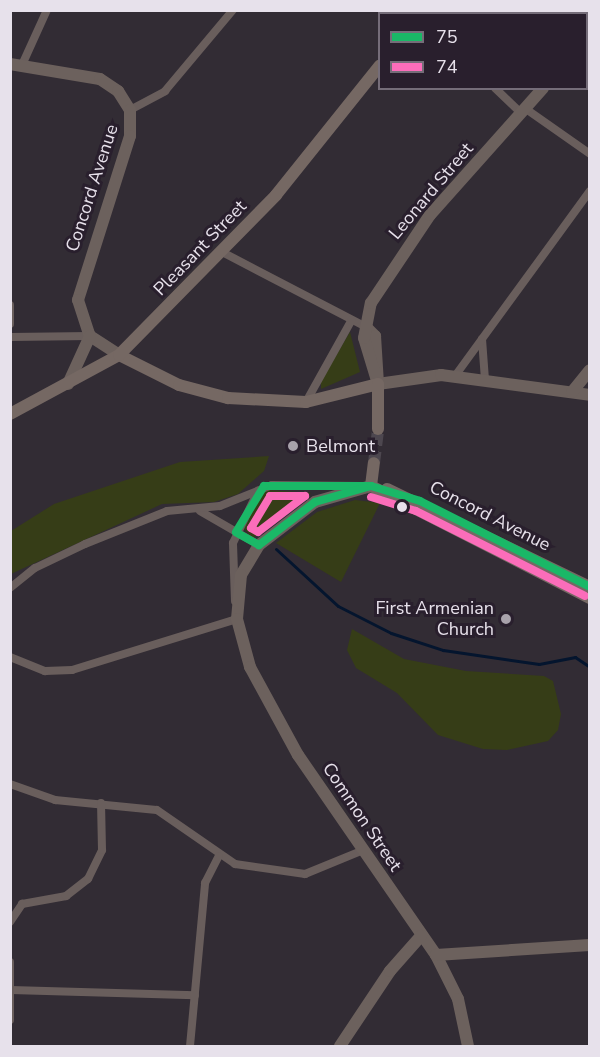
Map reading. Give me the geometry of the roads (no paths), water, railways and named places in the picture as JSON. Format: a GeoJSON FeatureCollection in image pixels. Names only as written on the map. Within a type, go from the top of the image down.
{"type":"FeatureCollection","features":[{"type":"Feature","properties":{"kind":"main road","name":"Concord Avenue"},"geometry":{"type":"LineString","coordinates":[[16,65],[100,79],[118,91],[130,110],[130,136],[80,286],[80,315],[90,336]]}},
{"type":"Feature","properties":{"kind":"main road","name":"Pleasant Street"},"geometry":{"type":"LineString","coordinates":[[10,414],[119,355],[276,195],[378,68]]}},
{"type":"Feature","properties":{"kind":"main road","name":"Leonard Street"},"geometry":{"type":"LineString","coordinates":[[366,327],[371,303],[410,240],[541,90]]}},
{"type":"Feature","properties":{"kind":"main road"},"geometry":{"type":"LineString","coordinates":[[366,327],[375,336],[378,429]]}},
{"type":"Feature","properties":{"kind":"main road"},"geometry":{"type":"LineString","coordinates":[[68,384],[90,336],[119,355],[204,394],[306,402],[378,384],[455,376],[590,395]]}},
{"type":"Feature","properties":{"kind":"main road"},"geometry":{"type":"LineString","coordinates":[[572,392],[590,370]]}},
{"type":"Feature","properties":{"kind":"main road"},"geometry":{"type":"LineString","coordinates":[[371,486],[374,463]]}},
{"type":"Feature","properties":{"kind":"main road","name":"Concord Avenue"},"geometry":{"type":"LineString","coordinates":[[371,486],[420,501],[590,588]]}},
{"type":"Feature","properties":{"kind":"main road","name":"Concord Avenue"},"geometry":{"type":"LineString","coordinates":[[371,486],[590,598]]}},
{"type":"Feature","properties":{"kind":"main road","name":"Common Street"},"geometry":{"type":"LineString","coordinates":[[371,486],[315,502],[260,545],[244,568],[236,603],[237,619],[262,693],[361,851],[436,955],[458,999],[468,1047]]}},
{"type":"Feature","properties":{"kind":"main road"},"geometry":{"type":"LineString","coordinates":[[340,1047],[390,971],[421,936]]}},
{"type":"Feature","properties":{"kind":"main road"},"geometry":{"type":"LineString","coordinates":[[436,955],[590,945]]}},
{"type":"Feature","properties":{"kind":"street"},"geometry":{"type":"LineString","coordinates":[[16,65],[47,10]]}},
{"type":"Feature","properties":{"kind":"street"},"geometry":{"type":"LineString","coordinates":[[130,110],[165,91],[233,10]]}},
{"type":"Feature","properties":{"kind":"street"},"geometry":{"type":"LineString","coordinates":[[498,90],[524,111],[590,154]]}},
{"type":"Feature","properties":{"kind":"street"},"geometry":{"type":"LineString","coordinates":[[455,376],[569,216],[590,191]]}},
{"type":"Feature","properties":{"kind":"street"},"geometry":{"type":"LineString","coordinates":[[222,252],[366,327]]}},
{"type":"Feature","properties":{"kind":"street"},"geometry":{"type":"LineString","coordinates":[[10,304],[10,324]]}},
{"type":"Feature","properties":{"kind":"street"},"geometry":{"type":"LineString","coordinates":[[306,402],[351,321]]}},
{"type":"Feature","properties":{"kind":"street"},"geometry":{"type":"LineString","coordinates":[[10,337],[90,336]]}},
{"type":"Feature","properties":{"kind":"street"},"geometry":{"type":"LineString","coordinates":[[482,339],[485,380]]}},
{"type":"Feature","properties":{"kind":"street"},"geometry":{"type":"LineString","coordinates":[[10,588],[35,568],[85,544],[167,511],[194,510],[228,504],[260,488],[371,486]]}},
{"type":"Feature","properties":{"kind":"street","name":"Common Street"},"geometry":{"type":"LineString","coordinates":[[236,603],[231,562],[236,532],[260,488]]}},
{"type":"Feature","properties":{"kind":"street"},"geometry":{"type":"LineString","coordinates":[[194,510],[260,545]]}},
{"type":"Feature","properties":{"kind":"street"},"geometry":{"type":"LineString","coordinates":[[10,657],[45,671],[72,670],[237,619]]}},
{"type":"Feature","properties":{"kind":"street"},"geometry":{"type":"LineString","coordinates":[[10,784],[55,800],[101,802],[157,810],[219,856],[303,874],[361,851]]}},
{"type":"Feature","properties":{"kind":"street"},"geometry":{"type":"LineString","coordinates":[[10,922],[22,904],[66,896],[88,879],[102,850],[101,802]]}},
{"type":"Feature","properties":{"kind":"street"},"geometry":{"type":"LineString","coordinates":[[190,1047],[205,884],[219,856]]}},
{"type":"Feature","properties":{"kind":"street"},"geometry":{"type":"LineString","coordinates":[[10,962],[10,1020]]}},
{"type":"Feature","properties":{"kind":"street"},"geometry":{"type":"LineString","coordinates":[[11,990],[195,995]]}},
{"type":"Feature","properties":{"kind":"waterway"},"geometry":{"type":"LineString","coordinates":[[276,549],[338,606],[391,633],[443,650],[539,664],[575,657],[590,667]]}},
{"type":"Feature","properties":{"kind":"tunnel"},"geometry":{"type":"LineString","coordinates":[[374,463],[378,429]]}},
{"type":"Feature","properties":{"kind":"place","name":"Belmont"},"geometry":{"type":"Point","coordinates":[293,446]}},
{"type":"Feature","properties":{"kind":"place","name":"First Armenian Church"},"geometry":{"type":"Point","coordinates":[506,619]}}]}
